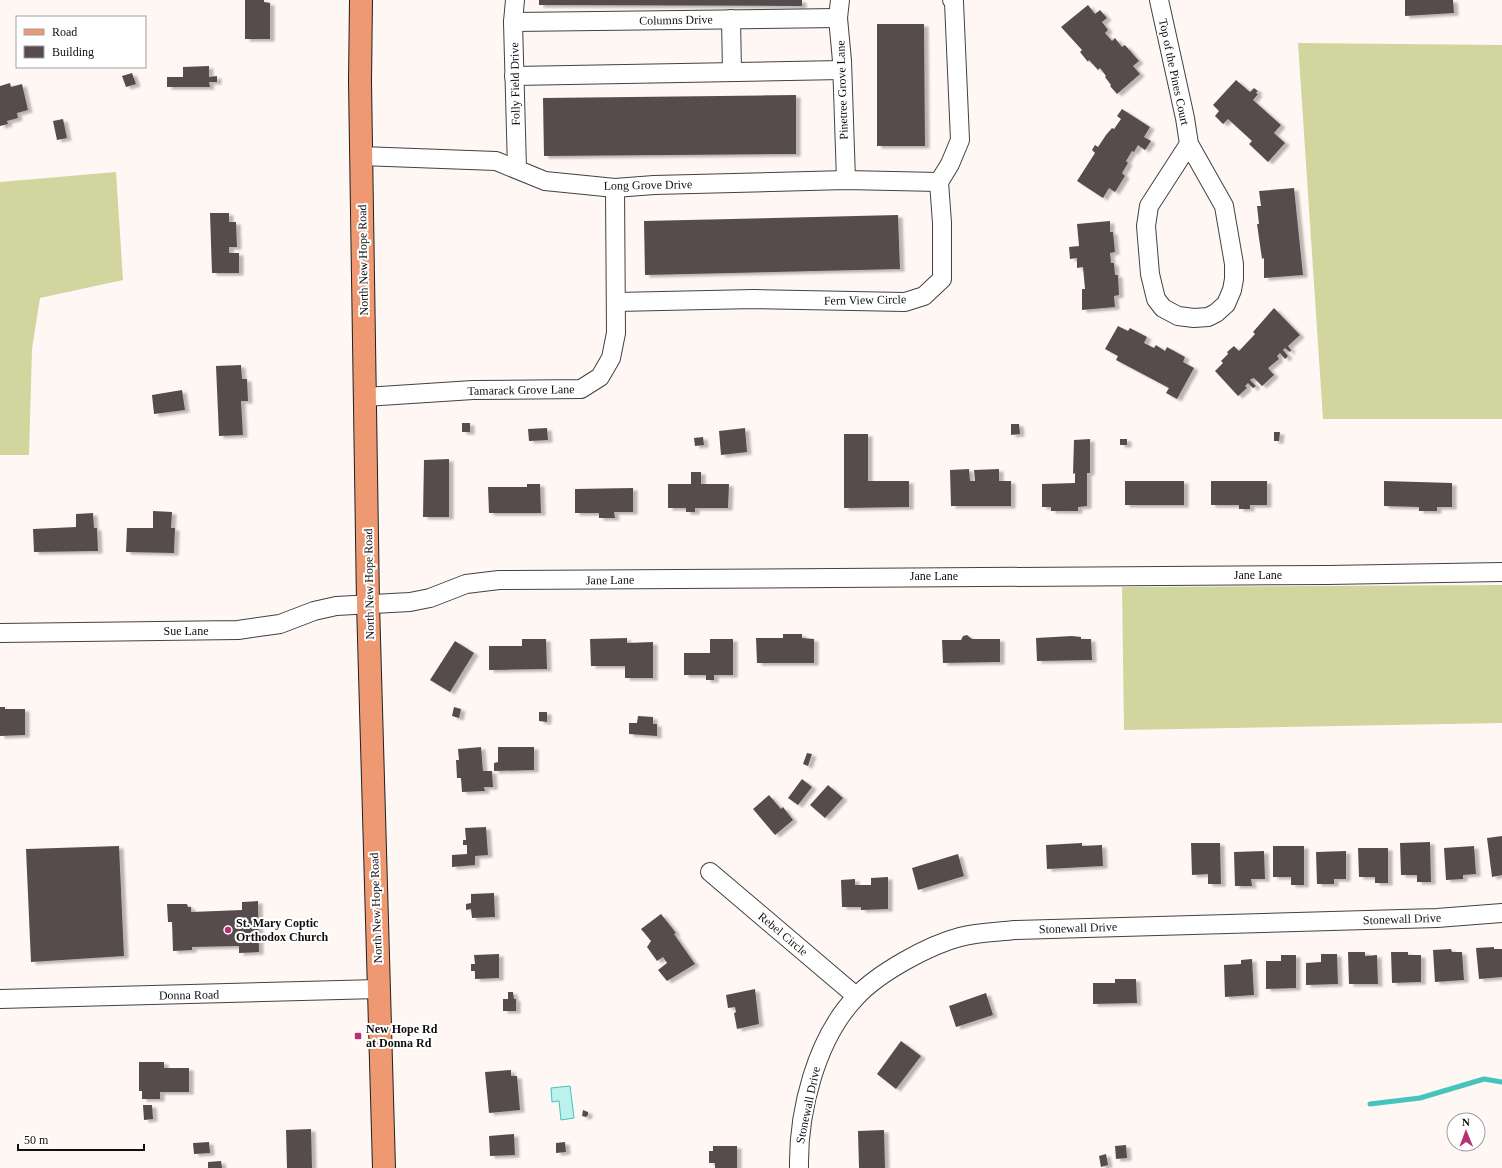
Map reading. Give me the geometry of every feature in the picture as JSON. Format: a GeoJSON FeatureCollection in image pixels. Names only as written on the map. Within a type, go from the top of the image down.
{"type":"FeatureCollection","features":[{"type":"Feature","properties":{"kind":"main road","name":"North New Hope Road"},"geometry":{"type":"LineString","coordinates":[[361,0],[361,156],[366,396],[368,603],[373,726],[374,836],[384,1168]]}},
{"type":"Feature","properties":{"kind":"street","name":"Folly Field Drive"},"geometry":{"type":"LineString","coordinates":[[515,0],[513,22],[517,169]]}},
{"type":"Feature","properties":{"kind":"street","name":"Pinetree Grove Lane"},"geometry":{"type":"LineString","coordinates":[[840,0],[838,18],[842,70],[846,180]]}},
{"type":"Feature","properties":{"kind":"street"},"geometry":{"type":"LineString","coordinates":[[938,182],[950,164],[960,140],[954,2],[952,0]]}},
{"type":"Feature","properties":{"kind":"street","name":"Top of the Pines Court"},"geometry":{"type":"LineString","coordinates":[[1159,0],[1185,118],[1189,144],[1224,206],[1234,271],[1232,290],[1226,304],[1216,313],[1208,317],[1194,318],[1178,316],[1163,308],[1156,299],[1150,274],[1146,226],[1149,206],[1189,144]]}},
{"type":"Feature","properties":{"kind":"street","name":"Columns Drive"},"geometry":{"type":"LineString","coordinates":[[513,22],[838,18]]}},
{"type":"Feature","properties":{"kind":"street"},"geometry":{"type":"LineString","coordinates":[[731,19],[732,72]]}},
{"type":"Feature","properties":{"kind":"street"},"geometry":{"type":"LineString","coordinates":[[514,76],[842,70]]}},
{"type":"Feature","properties":{"kind":"street","name":"Long Grove Drive"},"geometry":{"type":"LineString","coordinates":[[361,156],[476,159],[496,161],[545,181],[615,188],[654,185],[846,180],[938,182]]}},
{"type":"Feature","properties":{"kind":"street","name":"Fern View Circle"},"geometry":{"type":"LineString","coordinates":[[616,302],[754,299],[905,302],[924,296],[942,279],[942,223],[938,182]]}},
{"type":"Feature","properties":{"kind":"street","name":"Tamarack Grove Lane"},"geometry":{"type":"LineString","coordinates":[[366,396],[473,390],[581,389],[600,377],[611,358],[616,333],[615,188]]}},
{"type":"Feature","properties":{"kind":"street","name":"Jane Lane"},"geometry":{"type":"LineString","coordinates":[[368,603],[410,602],[430,598],[466,584],[499,580],[1328,575],[1502,572]]}},
{"type":"Feature","properties":{"kind":"street","name":"Sue Lane"},"geometry":{"type":"LineString","coordinates":[[0,633],[238,630],[280,624],[314,611],[333,607],[368,603]]}},
{"type":"Feature","properties":{"kind":"street","name":"Rebel Circle"},"geometry":{"type":"LineString","coordinates":[[710,872],[856,996]]}},
{"type":"Feature","properties":{"kind":"street","name":"Stonewall Drive"},"geometry":{"type":"LineString","coordinates":[[799,1168],[798,1146],[802,1119],[810,1085],[818,1060],[836,1025],[856,996],[904,961],[932,947],[961,937],[983,933],[1062,928],[1437,918],[1502,913]]}},
{"type":"Feature","properties":{"kind":"street","name":"Donna Road"},"geometry":{"type":"LineString","coordinates":[[0,999],[378,989]]}},
{"type":"Feature","properties":{"kind":"green space"},"geometry":{"type":"Polygon","coordinates":[[[1298,43],[1502,45],[1502,419],[1323,419],[1298,43]]]}},
{"type":"Feature","properties":{"kind":"green space"},"geometry":{"type":"Polygon","coordinates":[[[116,172],[123,280],[40,298],[32,349],[29,455],[0,455],[0,182],[116,172]]]}},
{"type":"Feature","properties":{"kind":"green space"},"geometry":{"type":"Polygon","coordinates":[[[1502,585],[1502,723],[1124,730],[1122,587],[1502,585]]]}},
{"type":"Feature","properties":{"kind":"water"},"geometry":{"type":"Polygon","coordinates":[[[570,1086],[574,1118],[561,1120],[559,1101],[552,1102],[551,1088],[570,1086]]]}},
{"type":"Feature","properties":{"kind":"building"},"geometry":{"type":"Polygon","coordinates":[[[245,0],[264,0],[264,2],[270,3],[270,39],[245,39],[245,0]]]}},
{"type":"Feature","properties":{"kind":"building"},"geometry":{"type":"Polygon","coordinates":[[[539,0],[802,0],[802,6],[539,5],[539,0]]]}},
{"type":"Feature","properties":{"kind":"building"},"geometry":{"type":"Polygon","coordinates":[[[1405,0],[1453,0],[1454,13],[1405,16],[1405,0]]]}},
{"type":"Feature","properties":{"kind":"building"},"geometry":{"type":"Polygon","coordinates":[[[1088,5],[1095,14],[1100,10],[1107,18],[1102,22],[1108,30],[1105,33],[1112,41],[1115,38],[1122,47],[1125,45],[1139,61],[1133,66],[1140,74],[1117,94],[1110,86],[1111,85],[1105,77],[1106,76],[1100,68],[1098,70],[1089,60],[1088,62],[1080,52],[1082,50],[1061,27],[1088,5]]]}},
{"type":"Feature","properties":{"kind":"building"},"geometry":{"type":"Polygon","coordinates":[[[877,24],[924,24],[925,146],[877,146],[877,24]]]}},
{"type":"Feature","properties":{"kind":"building"},"geometry":{"type":"Polygon","coordinates":[[[209,66],[209,77],[217,76],[217,82],[209,82],[210,87],[167,87],[167,77],[183,77],[183,67],[209,66]]]}},
{"type":"Feature","properties":{"kind":"building"},"geometry":{"type":"Polygon","coordinates":[[[132,73],[136,84],[126,87],[122,76],[132,73]]]}},
{"type":"Feature","properties":{"kind":"building"},"geometry":{"type":"Polygon","coordinates":[[[1236,80],[1250,92],[1254,88],[1258,91],[1256,93],[1258,94],[1253,100],[1281,125],[1274,133],[1285,143],[1268,162],[1249,144],[1252,141],[1228,119],[1223,124],[1215,116],[1219,111],[1213,105],[1236,80]]]}},
{"type":"Feature","properties":{"kind":"building"},"geometry":{"type":"Polygon","coordinates":[[[10,83],[11,87],[22,84],[28,110],[17,113],[18,118],[7,121],[8,124],[0,126],[0,86],[10,83]]]}},
{"type":"Feature","properties":{"kind":"building"},"geometry":{"type":"Polygon","coordinates":[[[796,95],[796,154],[544,156],[543,98],[796,95]]]}},
{"type":"Feature","properties":{"kind":"building"},"geometry":{"type":"Polygon","coordinates":[[[1122,109],[1150,127],[1144,137],[1151,141],[1145,150],[1138,145],[1134,152],[1132,151],[1126,161],[1128,163],[1122,173],[1125,176],[1115,192],[1109,188],[1103,198],[1077,181],[1095,153],[1092,150],[1095,145],[1098,147],[1106,135],[1112,128],[1114,129],[1121,119],[1117,116],[1122,109]]]}},
{"type":"Feature","properties":{"kind":"building"},"geometry":{"type":"Polygon","coordinates":[[[63,119],[67,138],[57,140],[53,121],[63,119]]]}},
{"type":"Feature","properties":{"kind":"building"},"geometry":{"type":"Polygon","coordinates":[[[1294,188],[1303,275],[1264,278],[1264,258],[1262,259],[1257,224],[1259,224],[1257,206],[1261,206],[1259,191],[1294,188]]]}},
{"type":"Feature","properties":{"kind":"building"},"geometry":{"type":"Polygon","coordinates":[[[210,213],[229,213],[229,222],[236,222],[237,247],[229,247],[229,253],[239,253],[239,273],[212,273],[210,213]]]}},
{"type":"Feature","properties":{"kind":"building"},"geometry":{"type":"Polygon","coordinates":[[[898,215],[900,269],[645,275],[644,221],[898,215]]]}},
{"type":"Feature","properties":{"kind":"building"},"geometry":{"type":"Polygon","coordinates":[[[1110,221],[1110,232],[1113,232],[1115,252],[1110,253],[1111,263],[1114,263],[1115,275],[1118,275],[1119,295],[1114,296],[1115,307],[1082,310],[1082,289],[1085,289],[1083,267],[1077,268],[1077,258],[1070,259],[1069,247],[1079,246],[1077,224],[1110,221]]]}},
{"type":"Feature","properties":{"kind":"building"},"geometry":{"type":"Polygon","coordinates":[[[1274,308],[1300,335],[1288,346],[1291,350],[1290,352],[1285,348],[1283,350],[1288,356],[1285,359],[1280,353],[1277,356],[1279,359],[1268,368],[1274,375],[1262,386],[1254,378],[1251,379],[1250,380],[1256,386],[1253,388],[1248,383],[1245,386],[1247,388],[1238,396],[1215,371],[1223,363],[1221,361],[1228,354],[1227,352],[1234,346],[1239,351],[1255,334],[1253,332],[1274,308]]]}},
{"type":"Feature","properties":{"kind":"building"},"geometry":{"type":"Polygon","coordinates":[[[1118,326],[1128,331],[1130,328],[1147,337],[1144,343],[1154,348],[1156,345],[1165,351],[1167,347],[1185,357],[1183,362],[1194,368],[1177,399],[1166,393],[1169,388],[1116,360],[1118,356],[1105,349],[1118,326]]]}},
{"type":"Feature","properties":{"kind":"building"},"geometry":{"type":"Polygon","coordinates":[[[241,365],[242,379],[247,379],[248,401],[241,401],[243,435],[219,436],[216,366],[241,365]]]}},
{"type":"Feature","properties":{"kind":"building"},"geometry":{"type":"Polygon","coordinates":[[[182,390],[185,410],[154,414],[152,395],[182,390]]]}},
{"type":"Feature","properties":{"kind":"building"},"geometry":{"type":"Polygon","coordinates":[[[462,423],[470,423],[470,432],[462,432],[462,423]]]}},
{"type":"Feature","properties":{"kind":"building"},"geometry":{"type":"Polygon","coordinates":[[[1011,424],[1019,424],[1020,434],[1011,435],[1011,424]]]}},
{"type":"Feature","properties":{"kind":"building"},"geometry":{"type":"Polygon","coordinates":[[[547,428],[548,440],[529,441],[528,429],[547,428]]]}},
{"type":"Feature","properties":{"kind":"building"},"geometry":{"type":"Polygon","coordinates":[[[745,428],[747,452],[721,455],[719,431],[745,428]]]}},
{"type":"Feature","properties":{"kind":"building"},"geometry":{"type":"Polygon","coordinates":[[[1274,432],[1280,432],[1279,441],[1274,441],[1274,432]]]}},
{"type":"Feature","properties":{"kind":"building"},"geometry":{"type":"Polygon","coordinates":[[[844,434],[868,434],[868,481],[909,481],[909,507],[844,508],[844,434]]]}},
{"type":"Feature","properties":{"kind":"building"},"geometry":{"type":"Polygon","coordinates":[[[703,437],[704,445],[695,446],[694,438],[703,437]]]}},
{"type":"Feature","properties":{"kind":"building"},"geometry":{"type":"Polygon","coordinates":[[[1090,439],[1090,473],[1087,473],[1087,506],[1078,507],[1078,511],[1051,511],[1051,507],[1042,507],[1042,484],[1075,483],[1075,473],[1073,474],[1074,440],[1090,439]]]}},
{"type":"Feature","properties":{"kind":"building"},"geometry":{"type":"Polygon","coordinates":[[[1120,439],[1127,439],[1127,445],[1120,445],[1120,439]]]}},
{"type":"Feature","properties":{"kind":"building"},"geometry":{"type":"Polygon","coordinates":[[[449,459],[449,517],[423,517],[424,460],[449,459]]]}},
{"type":"Feature","properties":{"kind":"building"},"geometry":{"type":"Polygon","coordinates":[[[969,469],[970,481],[975,481],[974,470],[999,469],[999,481],[1011,481],[1011,506],[951,506],[950,470],[969,469]]]}},
{"type":"Feature","properties":{"kind":"building"},"geometry":{"type":"Polygon","coordinates":[[[691,472],[701,472],[701,484],[729,484],[728,508],[695,508],[695,512],[686,512],[686,508],[668,508],[668,484],[691,484],[691,472]]]}},
{"type":"Feature","properties":{"kind":"building"},"geometry":{"type":"Polygon","coordinates":[[[1125,481],[1184,481],[1184,505],[1125,505],[1125,481]]]}},
{"type":"Feature","properties":{"kind":"building"},"geometry":{"type":"Polygon","coordinates":[[[1211,481],[1267,481],[1267,505],[1250,505],[1250,509],[1239,509],[1239,505],[1211,505],[1211,481]]]}},
{"type":"Feature","properties":{"kind":"building"},"geometry":{"type":"Polygon","coordinates":[[[1384,481],[1452,483],[1452,507],[1437,507],[1437,511],[1419,511],[1419,507],[1384,506],[1384,481]]]}},
{"type":"Feature","properties":{"kind":"building"},"geometry":{"type":"Polygon","coordinates":[[[527,484],[540,484],[541,513],[489,513],[488,487],[527,487],[527,484]]]}},
{"type":"Feature","properties":{"kind":"building"},"geometry":{"type":"Polygon","coordinates":[[[633,488],[633,512],[614,512],[615,518],[599,518],[599,513],[575,513],[575,489],[633,488]]]}},
{"type":"Feature","properties":{"kind":"building"},"geometry":{"type":"Polygon","coordinates":[[[153,511],[172,512],[171,528],[175,528],[174,553],[126,552],[127,528],[153,528],[153,511]]]}},
{"type":"Feature","properties":{"kind":"building"},"geometry":{"type":"Polygon","coordinates":[[[93,513],[94,528],[97,528],[98,551],[34,552],[33,529],[76,527],[76,514],[93,513]]]}},
{"type":"Feature","properties":{"kind":"building"},"geometry":{"type":"Polygon","coordinates":[[[783,634],[802,634],[802,638],[814,639],[814,663],[757,663],[756,638],[783,638],[783,634]]]}},
{"type":"Feature","properties":{"kind":"building"},"geometry":{"type":"Polygon","coordinates":[[[967,635],[972,639],[1000,639],[1000,662],[943,663],[942,640],[961,640],[963,636],[967,635]]]}},
{"type":"Feature","properties":{"kind":"building"},"geometry":{"type":"Polygon","coordinates":[[[1081,637],[1081,639],[1091,639],[1092,660],[1037,661],[1036,638],[1081,637]]]}},
{"type":"Feature","properties":{"kind":"building"},"geometry":{"type":"Polygon","coordinates":[[[627,638],[627,643],[653,642],[653,678],[625,678],[625,666],[591,666],[590,639],[627,638]]]}},
{"type":"Feature","properties":{"kind":"building"},"geometry":{"type":"Polygon","coordinates":[[[522,639],[546,639],[547,669],[489,670],[489,646],[522,646],[522,639]]]}},
{"type":"Feature","properties":{"kind":"building"},"geometry":{"type":"Polygon","coordinates":[[[710,639],[733,639],[733,675],[714,675],[714,680],[706,680],[706,675],[684,675],[684,653],[710,653],[710,639]]]}},
{"type":"Feature","properties":{"kind":"building"},"geometry":{"type":"Polygon","coordinates":[[[455,641],[474,653],[450,692],[430,680],[455,641]]]}},
{"type":"Feature","properties":{"kind":"building"},"geometry":{"type":"Polygon","coordinates":[[[0,707],[5,707],[5,709],[25,709],[25,735],[0,736],[0,707]]]}},
{"type":"Feature","properties":{"kind":"building"},"geometry":{"type":"Polygon","coordinates":[[[454,707],[461,709],[459,718],[452,716],[454,707]]]}},
{"type":"Feature","properties":{"kind":"building"},"geometry":{"type":"Polygon","coordinates":[[[539,712],[547,712],[547,722],[539,721],[539,712]]]}},
{"type":"Feature","properties":{"kind":"building"},"geometry":{"type":"Polygon","coordinates":[[[638,716],[653,717],[653,724],[657,724],[657,736],[629,734],[629,723],[637,723],[638,716]]]}},
{"type":"Feature","properties":{"kind":"building"},"geometry":{"type":"Polygon","coordinates":[[[481,747],[483,771],[492,771],[493,787],[484,787],[485,791],[462,792],[461,778],[457,778],[456,760],[459,760],[458,749],[481,747]]]}},
{"type":"Feature","properties":{"kind":"building"},"geometry":{"type":"Polygon","coordinates":[[[498,747],[534,747],[534,770],[494,771],[494,763],[498,762],[498,747]]]}},
{"type":"Feature","properties":{"kind":"building"},"geometry":{"type":"Polygon","coordinates":[[[807,753],[812,754],[808,766],[803,764],[807,753]]]}},
{"type":"Feature","properties":{"kind":"building"},"geometry":{"type":"Polygon","coordinates":[[[802,779],[812,787],[798,805],[788,798],[802,779]]]}},
{"type":"Feature","properties":{"kind":"building"},"geometry":{"type":"Polygon","coordinates":[[[828,785],[843,798],[825,818],[810,805],[828,785]]]}},
{"type":"Feature","properties":{"kind":"building"},"geometry":{"type":"Polygon","coordinates":[[[769,795],[781,809],[783,807],[793,820],[775,835],[753,809],[769,795]]]}},
{"type":"Feature","properties":{"kind":"building"},"geometry":{"type":"Polygon","coordinates":[[[486,827],[488,855],[475,856],[475,865],[452,867],[452,855],[467,854],[467,845],[463,845],[463,840],[466,840],[465,828],[486,827]]]}},
{"type":"Feature","properties":{"kind":"building"},"geometry":{"type":"Polygon","coordinates":[[[1502,836],[1502,875],[1492,877],[1487,838],[1502,836]]]}},
{"type":"Feature","properties":{"kind":"building"},"geometry":{"type":"Polygon","coordinates":[[[1430,842],[1431,882],[1417,882],[1417,875],[1401,875],[1400,843],[1430,842]]]}},
{"type":"Feature","properties":{"kind":"building"},"geometry":{"type":"Polygon","coordinates":[[[1082,843],[1082,846],[1102,845],[1103,866],[1047,869],[1046,845],[1082,843]]]}},
{"type":"Feature","properties":{"kind":"building"},"geometry":{"type":"Polygon","coordinates":[[[1191,843],[1220,843],[1221,884],[1208,884],[1208,874],[1192,875],[1191,843]]]}},
{"type":"Feature","properties":{"kind":"building"},"geometry":{"type":"Polygon","coordinates":[[[119,846],[124,956],[31,962],[26,849],[119,846]]]}},
{"type":"Feature","properties":{"kind":"building"},"geometry":{"type":"Polygon","coordinates":[[[1273,846],[1304,846],[1304,885],[1291,885],[1291,877],[1273,877],[1273,846]]]}},
{"type":"Feature","properties":{"kind":"building"},"geometry":{"type":"Polygon","coordinates":[[[1474,846],[1476,874],[1463,875],[1463,879],[1446,880],[1444,848],[1474,846]]]}},
{"type":"Feature","properties":{"kind":"building"},"geometry":{"type":"Polygon","coordinates":[[[1358,848],[1388,848],[1388,883],[1375,883],[1375,877],[1359,877],[1358,848]]]}},
{"type":"Feature","properties":{"kind":"building"},"geometry":{"type":"Polygon","coordinates":[[[1264,851],[1265,879],[1251,879],[1252,886],[1235,886],[1234,852],[1264,851]]]}},
{"type":"Feature","properties":{"kind":"building"},"geometry":{"type":"Polygon","coordinates":[[[1346,851],[1346,879],[1334,879],[1334,884],[1317,884],[1316,852],[1346,851]]]}},
{"type":"Feature","properties":{"kind":"building"},"geometry":{"type":"Polygon","coordinates":[[[958,854],[964,876],[918,890],[912,868],[958,854]]]}},
{"type":"Feature","properties":{"kind":"building"},"geometry":{"type":"Polygon","coordinates":[[[888,877],[888,909],[861,910],[861,907],[842,907],[841,880],[855,879],[855,885],[871,885],[871,878],[888,877]]]}},
{"type":"Feature","properties":{"kind":"building"},"geometry":{"type":"Polygon","coordinates":[[[494,893],[495,917],[472,918],[471,909],[466,910],[466,904],[471,903],[471,894],[494,893]]]}},
{"type":"Feature","properties":{"kind":"building"},"geometry":{"type":"Polygon","coordinates":[[[258,901],[259,952],[239,953],[239,946],[192,947],[192,950],[173,951],[172,922],[168,922],[167,904],[187,904],[188,907],[191,907],[191,912],[242,910],[242,902],[258,901]]]}},
{"type":"Feature","properties":{"kind":"building"},"geometry":{"type":"Polygon","coordinates":[[[661,914],[676,933],[674,934],[695,964],[667,981],[658,970],[667,963],[663,957],[657,961],[647,947],[651,941],[641,929],[661,914]]]}},
{"type":"Feature","properties":{"kind":"building"},"geometry":{"type":"Polygon","coordinates":[[[1494,947],[1494,949],[1502,949],[1502,977],[1479,979],[1476,948],[1494,947]]]}},
{"type":"Feature","properties":{"kind":"building"},"geometry":{"type":"Polygon","coordinates":[[[1451,949],[1452,952],[1462,952],[1464,980],[1435,982],[1433,950],[1451,949]]]}},
{"type":"Feature","properties":{"kind":"building"},"geometry":{"type":"Polygon","coordinates":[[[1348,952],[1365,952],[1365,956],[1377,955],[1378,984],[1349,984],[1348,952]]]}},
{"type":"Feature","properties":{"kind":"building"},"geometry":{"type":"Polygon","coordinates":[[[1391,952],[1408,952],[1408,955],[1421,955],[1421,982],[1392,983],[1391,952]]]}},
{"type":"Feature","properties":{"kind":"building"},"geometry":{"type":"Polygon","coordinates":[[[499,954],[499,978],[475,979],[475,971],[471,971],[471,964],[475,964],[474,955],[499,954]]]}},
{"type":"Feature","properties":{"kind":"building"},"geometry":{"type":"Polygon","coordinates":[[[1321,954],[1337,954],[1338,984],[1306,985],[1306,963],[1321,962],[1321,954]]]}},
{"type":"Feature","properties":{"kind":"building"},"geometry":{"type":"Polygon","coordinates":[[[1281,955],[1296,955],[1296,988],[1266,989],[1266,961],[1281,961],[1281,955]]]}},
{"type":"Feature","properties":{"kind":"building"},"geometry":{"type":"Polygon","coordinates":[[[1252,959],[1254,995],[1225,997],[1224,965],[1241,964],[1241,960],[1252,959]]]}},
{"type":"Feature","properties":{"kind":"building"},"geometry":{"type":"Polygon","coordinates":[[[1115,979],[1136,979],[1137,1003],[1093,1004],[1093,983],[1115,983],[1115,979]]]}},
{"type":"Feature","properties":{"kind":"building"},"geometry":{"type":"Polygon","coordinates":[[[755,989],[759,1024],[737,1029],[734,1013],[736,1012],[735,1007],[728,1008],[726,995],[755,989]]]}},
{"type":"Feature","properties":{"kind":"building"},"geometry":{"type":"Polygon","coordinates":[[[508,992],[513,992],[514,999],[516,999],[516,1011],[503,1011],[503,999],[508,999],[508,992]]]}},
{"type":"Feature","properties":{"kind":"building"},"geometry":{"type":"Polygon","coordinates":[[[986,993],[993,1015],[956,1027],[949,1006],[986,993]]]}},
{"type":"Feature","properties":{"kind":"building"},"geometry":{"type":"Polygon","coordinates":[[[901,1041],[921,1056],[896,1089],[877,1074],[901,1041]]]}},
{"type":"Feature","properties":{"kind":"building"},"geometry":{"type":"Polygon","coordinates":[[[139,1062],[164,1062],[164,1068],[189,1068],[189,1092],[160,1092],[160,1099],[142,1099],[142,1091],[139,1091],[139,1062]]]}},
{"type":"Feature","properties":{"kind":"building"},"geometry":{"type":"Polygon","coordinates":[[[511,1070],[511,1076],[517,1076],[520,1110],[489,1113],[485,1072],[511,1070]]]}},
{"type":"Feature","properties":{"kind":"building"},"geometry":{"type":"Polygon","coordinates":[[[143,1105],[152,1105],[153,1119],[144,1120],[143,1105]]]}},
{"type":"Feature","properties":{"kind":"building"},"geometry":{"type":"Polygon","coordinates":[[[583,1110],[588,1112],[586,1117],[582,1116],[583,1110]]]}},
{"type":"Feature","properties":{"kind":"building"},"geometry":{"type":"Polygon","coordinates":[[[311,1129],[312,1168],[287,1168],[286,1130],[311,1129]]]}},
{"type":"Feature","properties":{"kind":"building"},"geometry":{"type":"Polygon","coordinates":[[[884,1130],[885,1168],[859,1168],[858,1131],[884,1130]]]}},
{"type":"Feature","properties":{"kind":"building"},"geometry":{"type":"Polygon","coordinates":[[[514,1134],[515,1155],[490,1156],[489,1136],[514,1134]]]}},
{"type":"Feature","properties":{"kind":"building"},"geometry":{"type":"Polygon","coordinates":[[[209,1142],[210,1153],[194,1154],[193,1143],[209,1142]]]}},
{"type":"Feature","properties":{"kind":"building"},"geometry":{"type":"Polygon","coordinates":[[[565,1142],[566,1152],[556,1153],[556,1143],[565,1142]]]}},
{"type":"Feature","properties":{"kind":"building"},"geometry":{"type":"Polygon","coordinates":[[[1126,1145],[1127,1158],[1116,1159],[1115,1146],[1126,1145]]]}},
{"type":"Feature","properties":{"kind":"building"},"geometry":{"type":"Polygon","coordinates":[[[713,1146],[737,1146],[737,1168],[715,1168],[715,1163],[709,1163],[709,1151],[713,1151],[713,1146]]]}},
{"type":"Feature","properties":{"kind":"building"},"geometry":{"type":"Polygon","coordinates":[[[1106,1154],[1108,1165],[1101,1167],[1099,1156],[1106,1154]]]}},
{"type":"Feature","properties":{"kind":"building"},"geometry":{"type":"Polygon","coordinates":[[[221,1161],[222,1168],[208,1168],[208,1162],[221,1161]]]}},
{"type":"Feature","properties":{"kind":"waterway"},"geometry":{"type":"LineString","coordinates":[[1370,1104],[1420,1098],[1484,1079],[1502,1082]]}},
{"type":"Feature","properties":{"kind":"place","name":"St. Mary Coptic Orthodox Church"},"geometry":{"type":"Point","coordinates":[228,930]}},
{"type":"Feature","properties":{"kind":"place","name":"New Hope Rd at Donna Rd"},"geometry":{"type":"Point","coordinates":[358,1036]}}]}
